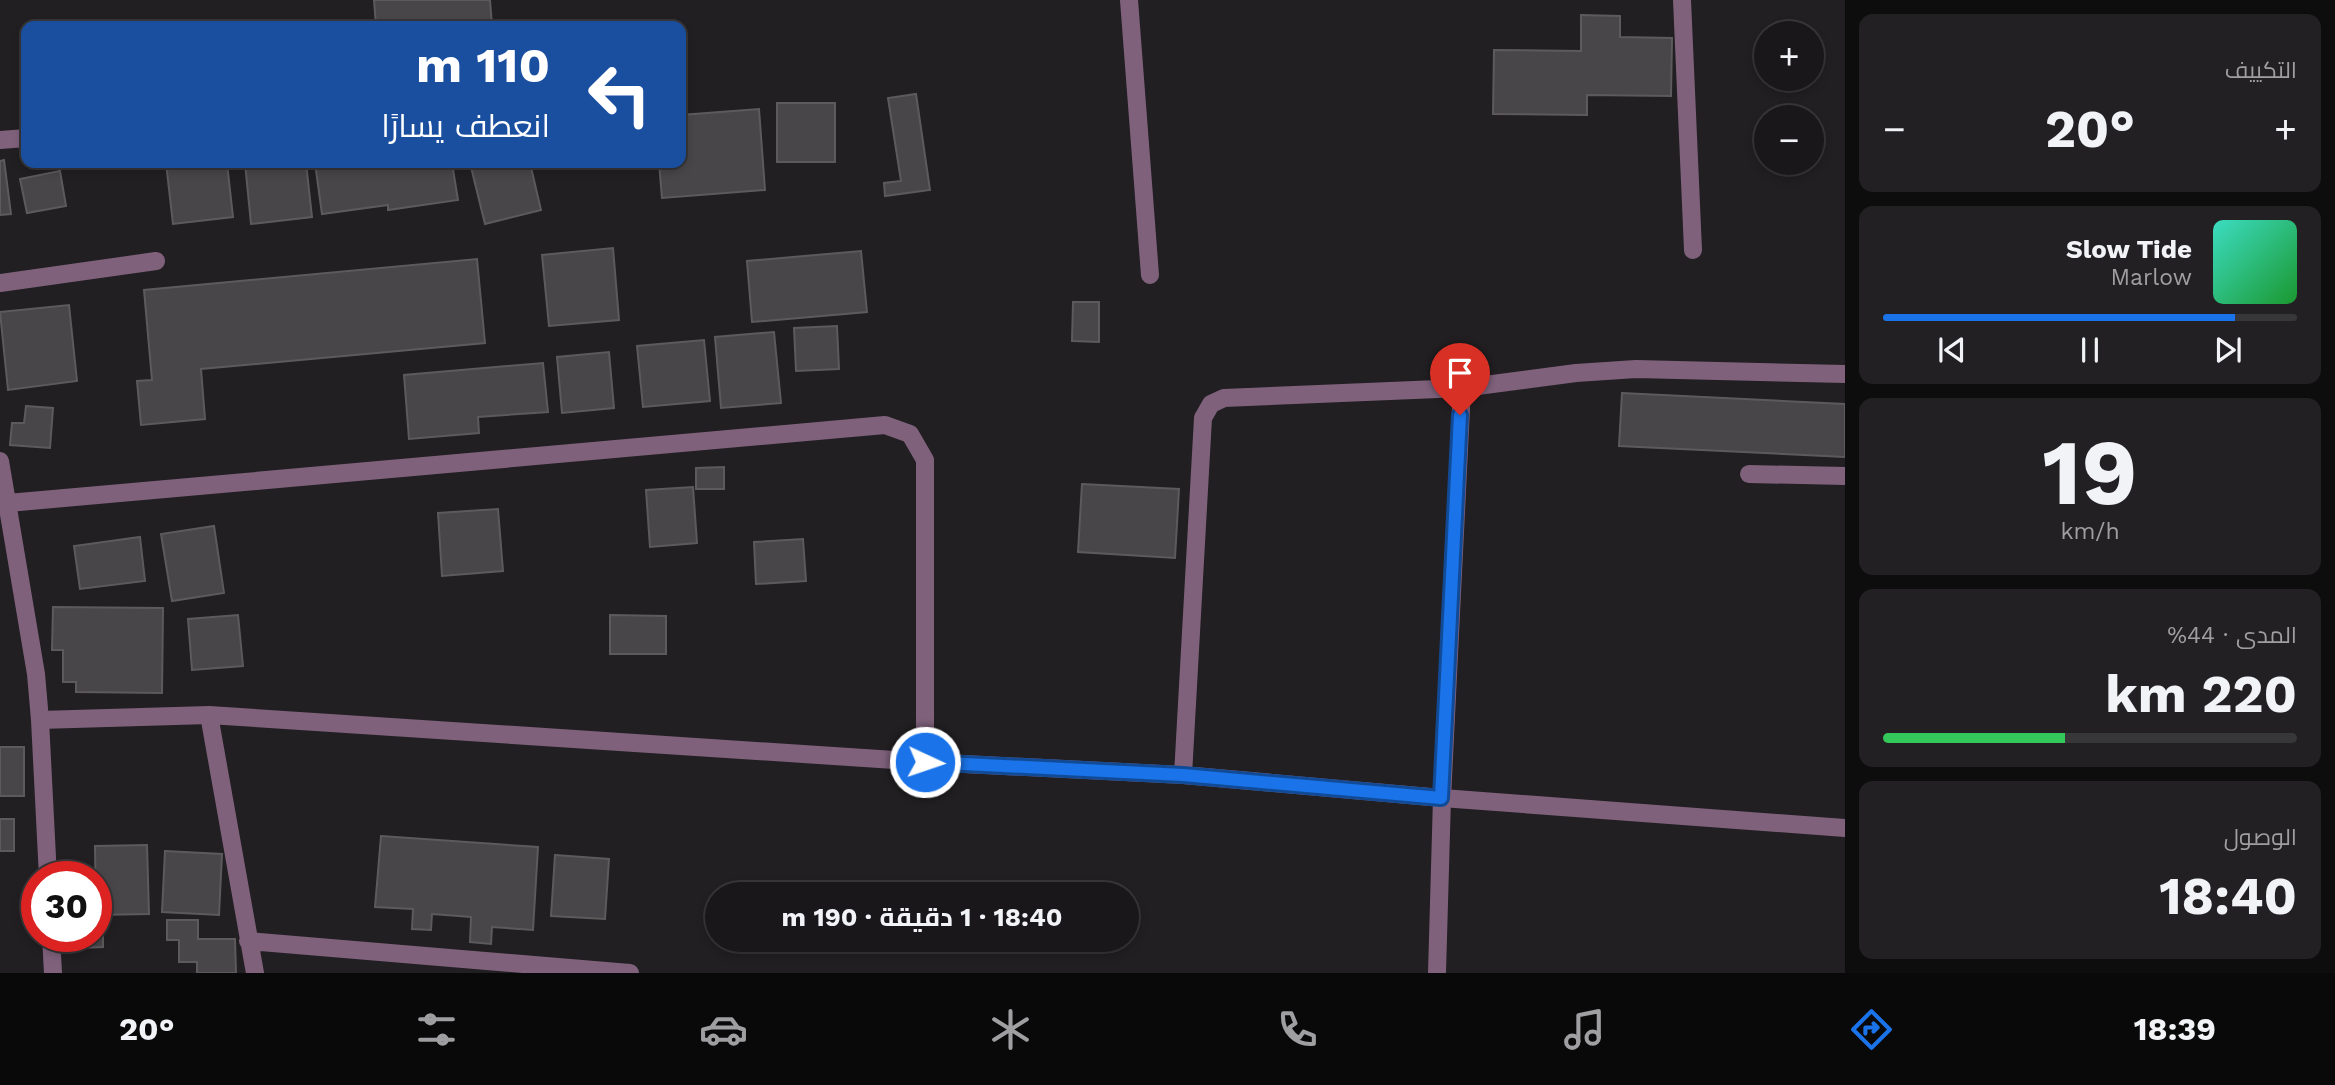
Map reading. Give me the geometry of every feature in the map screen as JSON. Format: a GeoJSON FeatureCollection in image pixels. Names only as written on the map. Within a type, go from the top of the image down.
{"type":"FeatureCollection","features":[{"type":"Feature","properties":{"kind":"street"},"geometry":{"type":"LineString","coordinates":[[1129,0],[1150,275]]}},
{"type":"Feature","properties":{"kind":"street"},"geometry":{"type":"LineString","coordinates":[[1682,0],[1693,250]]}},
{"type":"Feature","properties":{"kind":"street"},"geometry":{"type":"LineString","coordinates":[[0,140],[21,138]]}},
{"type":"Feature","properties":{"kind":"street"},"geometry":{"type":"LineString","coordinates":[[0,283],[156,261]]}},
{"type":"Feature","properties":{"kind":"street"},"geometry":{"type":"LineString","coordinates":[[1183,775],[1203,418],[1210,404],[1224,398],[1462,388],[1576,373],[1636,369],[1845,374]]}},
{"type":"Feature","properties":{"kind":"street"},"geometry":{"type":"LineString","coordinates":[[1437,973],[1441,798],[1462,388]]}},
{"type":"Feature","properties":{"kind":"street"},"geometry":{"type":"LineString","coordinates":[[8,503],[885,425],[910,434],[926,460],[925,762]]}},
{"type":"Feature","properties":{"kind":"street"},"geometry":{"type":"LineString","coordinates":[[0,461],[36,674],[47,861]]}},
{"type":"Feature","properties":{"kind":"street"},"geometry":{"type":"LineString","coordinates":[[1749,474],[1845,475]]}},
{"type":"Feature","properties":{"kind":"street"},"geometry":{"type":"LineString","coordinates":[[40,720],[209,715],[925,762],[1183,775],[1441,798],[1845,828]]}},
{"type":"Feature","properties":{"kind":"street"},"geometry":{"type":"LineString","coordinates":[[209,715],[255,973]]}},
{"type":"Feature","properties":{"kind":"street"},"geometry":{"type":"LineString","coordinates":[[248,941],[630,973]]}},
{"type":"Feature","properties":{"kind":"street"},"geometry":{"type":"LineString","coordinates":[[52,952],[53,973]]}},
{"type":"Feature","properties":{"kind":"building"},"geometry":{"type":"Polygon","coordinates":[[[374,0],[490,0],[492,21],[376,21],[374,0]]]}},
{"type":"Feature","properties":{"kind":"building"},"geometry":{"type":"Polygon","coordinates":[[[1581,15],[1620,16],[1620,37],[1672,38],[1671,96],[1587,95],[1587,115],[1493,114],[1494,50],[1581,51],[1581,15]]]}},
{"type":"Feature","properties":{"kind":"building"},"geometry":{"type":"Polygon","coordinates":[[[916,94],[930,190],[885,196],[884,183],[901,181],[888,98],[916,94]]]}},
{"type":"Feature","properties":{"kind":"building"},"geometry":{"type":"Polygon","coordinates":[[[777,103],[835,103],[835,162],[777,162],[777,103]]]}},
{"type":"Feature","properties":{"kind":"building"},"geometry":{"type":"Polygon","coordinates":[[[759,109],[765,190],[662,198],[659,168],[686,168],[686,115],[759,109]]]}},
{"type":"Feature","properties":{"kind":"building"},"geometry":{"type":"Polygon","coordinates":[[[4,160],[11,214],[0,215],[0,161],[4,160]]]}},
{"type":"Feature","properties":{"kind":"building"},"geometry":{"type":"Polygon","coordinates":[[[167,168],[228,168],[233,217],[173,224],[167,168]]]}},
{"type":"Feature","properties":{"kind":"building"},"geometry":{"type":"Polygon","coordinates":[[[245,168],[307,168],[312,217],[251,224],[245,168]]]}},
{"type":"Feature","properties":{"kind":"building"},"geometry":{"type":"Polygon","coordinates":[[[316,168],[453,168],[458,200],[388,210],[388,205],[322,214],[316,168]]]}},
{"type":"Feature","properties":{"kind":"building"},"geometry":{"type":"Polygon","coordinates":[[[471,168],[531,168],[541,210],[485,224],[471,168]]]}},
{"type":"Feature","properties":{"kind":"building"},"geometry":{"type":"Polygon","coordinates":[[[60,171],[66,206],[27,213],[20,179],[60,171]]]}},
{"type":"Feature","properties":{"kind":"building"},"geometry":{"type":"Polygon","coordinates":[[[613,248],[619,320],[549,326],[542,255],[613,248]]]}},
{"type":"Feature","properties":{"kind":"building"},"geometry":{"type":"Polygon","coordinates":[[[861,251],[867,312],[752,322],[747,261],[861,251]]]}},
{"type":"Feature","properties":{"kind":"building"},"geometry":{"type":"Polygon","coordinates":[[[477,259],[485,343],[201,369],[205,419],[141,425],[137,381],[152,380],[144,290],[477,259]]]}},
{"type":"Feature","properties":{"kind":"building"},"geometry":{"type":"Polygon","coordinates":[[[1073,302],[1099,302],[1099,342],[1072,341],[1073,302]]]}},
{"type":"Feature","properties":{"kind":"building"},"geometry":{"type":"Polygon","coordinates":[[[69,305],[77,381],[8,390],[0,312],[69,305]]]}},
{"type":"Feature","properties":{"kind":"building"},"geometry":{"type":"Polygon","coordinates":[[[837,326],[839,369],[796,371],[794,328],[837,326]]]}},
{"type":"Feature","properties":{"kind":"building"},"geometry":{"type":"Polygon","coordinates":[[[774,332],[781,403],[721,408],[715,337],[774,332]]]}},
{"type":"Feature","properties":{"kind":"building"},"geometry":{"type":"Polygon","coordinates":[[[704,340],[710,401],[643,407],[637,346],[704,340]]]}},
{"type":"Feature","properties":{"kind":"building"},"geometry":{"type":"Polygon","coordinates":[[[609,352],[614,408],[562,413],[557,357],[609,352]]]}},
{"type":"Feature","properties":{"kind":"building"},"geometry":{"type":"Polygon","coordinates":[[[543,363],[548,412],[478,417],[479,433],[409,439],[404,375],[543,363]]]}},
{"type":"Feature","properties":{"kind":"building"},"geometry":{"type":"Polygon","coordinates":[[[1622,393],[1845,404],[1845,457],[1619,446],[1622,393]]]}},
{"type":"Feature","properties":{"kind":"building"},"geometry":{"type":"Polygon","coordinates":[[[26,406],[53,408],[50,448],[10,445],[12,423],[24,423],[26,406]]]}},
{"type":"Feature","properties":{"kind":"building"},"geometry":{"type":"Polygon","coordinates":[[[724,467],[724,489],[696,489],[696,468],[724,467]]]}},
{"type":"Feature","properties":{"kind":"building"},"geometry":{"type":"Polygon","coordinates":[[[1082,484],[1179,489],[1175,558],[1078,552],[1082,484]]]}},
{"type":"Feature","properties":{"kind":"building"},"geometry":{"type":"Polygon","coordinates":[[[693,487],[697,543],[650,547],[646,490],[693,487]]]}},
{"type":"Feature","properties":{"kind":"building"},"geometry":{"type":"Polygon","coordinates":[[[498,509],[503,571],[442,576],[438,513],[498,509]]]}},
{"type":"Feature","properties":{"kind":"building"},"geometry":{"type":"Polygon","coordinates":[[[214,526],[224,593],[172,601],[161,534],[214,526]]]}},
{"type":"Feature","properties":{"kind":"building"},"geometry":{"type":"Polygon","coordinates":[[[140,537],[145,581],[80,589],[74,546],[140,537]]]}},
{"type":"Feature","properties":{"kind":"building"},"geometry":{"type":"Polygon","coordinates":[[[803,539],[806,581],[756,584],[754,542],[803,539]]]}},
{"type":"Feature","properties":{"kind":"building"},"geometry":{"type":"Polygon","coordinates":[[[53,607],[163,608],[162,693],[76,692],[76,682],[63,682],[63,650],[52,650],[53,607]]]}},
{"type":"Feature","properties":{"kind":"building"},"geometry":{"type":"Polygon","coordinates":[[[238,615],[243,666],[192,670],[188,619],[238,615]]]}},
{"type":"Feature","properties":{"kind":"building"},"geometry":{"type":"Polygon","coordinates":[[[610,615],[666,616],[666,654],[610,654],[610,615]]]}},
{"type":"Feature","properties":{"kind":"building"},"geometry":{"type":"Polygon","coordinates":[[[0,747],[24,747],[24,796],[0,796],[0,747]]]}},
{"type":"Feature","properties":{"kind":"building"},"geometry":{"type":"Polygon","coordinates":[[[0,819],[14,819],[14,851],[0,851],[0,819]]]}},
{"type":"Feature","properties":{"kind":"building"},"geometry":{"type":"Polygon","coordinates":[[[381,836],[538,847],[533,930],[492,927],[491,944],[470,942],[471,917],[432,914],[431,930],[412,929],[413,909],[375,907],[381,836]]]}},
{"type":"Feature","properties":{"kind":"building"},"geometry":{"type":"Polygon","coordinates":[[[147,845],[149,914],[112,915],[112,861],[95,861],[95,846],[147,845]]]}},
{"type":"Feature","properties":{"kind":"building"},"geometry":{"type":"Polygon","coordinates":[[[165,851],[222,854],[219,915],[162,912],[165,851]]]}},
{"type":"Feature","properties":{"kind":"building"},"geometry":{"type":"Polygon","coordinates":[[[555,855],[609,859],[605,919],[551,916],[555,855]]]}},
{"type":"Feature","properties":{"kind":"building"},"geometry":{"type":"Polygon","coordinates":[[[167,920],[198,920],[198,939],[235,939],[236,973],[197,973],[197,962],[179,962],[179,940],[167,940],[167,920]]]}},
{"type":"Feature","properties":{"kind":"route"},"geometry":{"type":"LineString","coordinates":[[925,762],[1183,775],[1441,798],[1460,415]]}}]}
